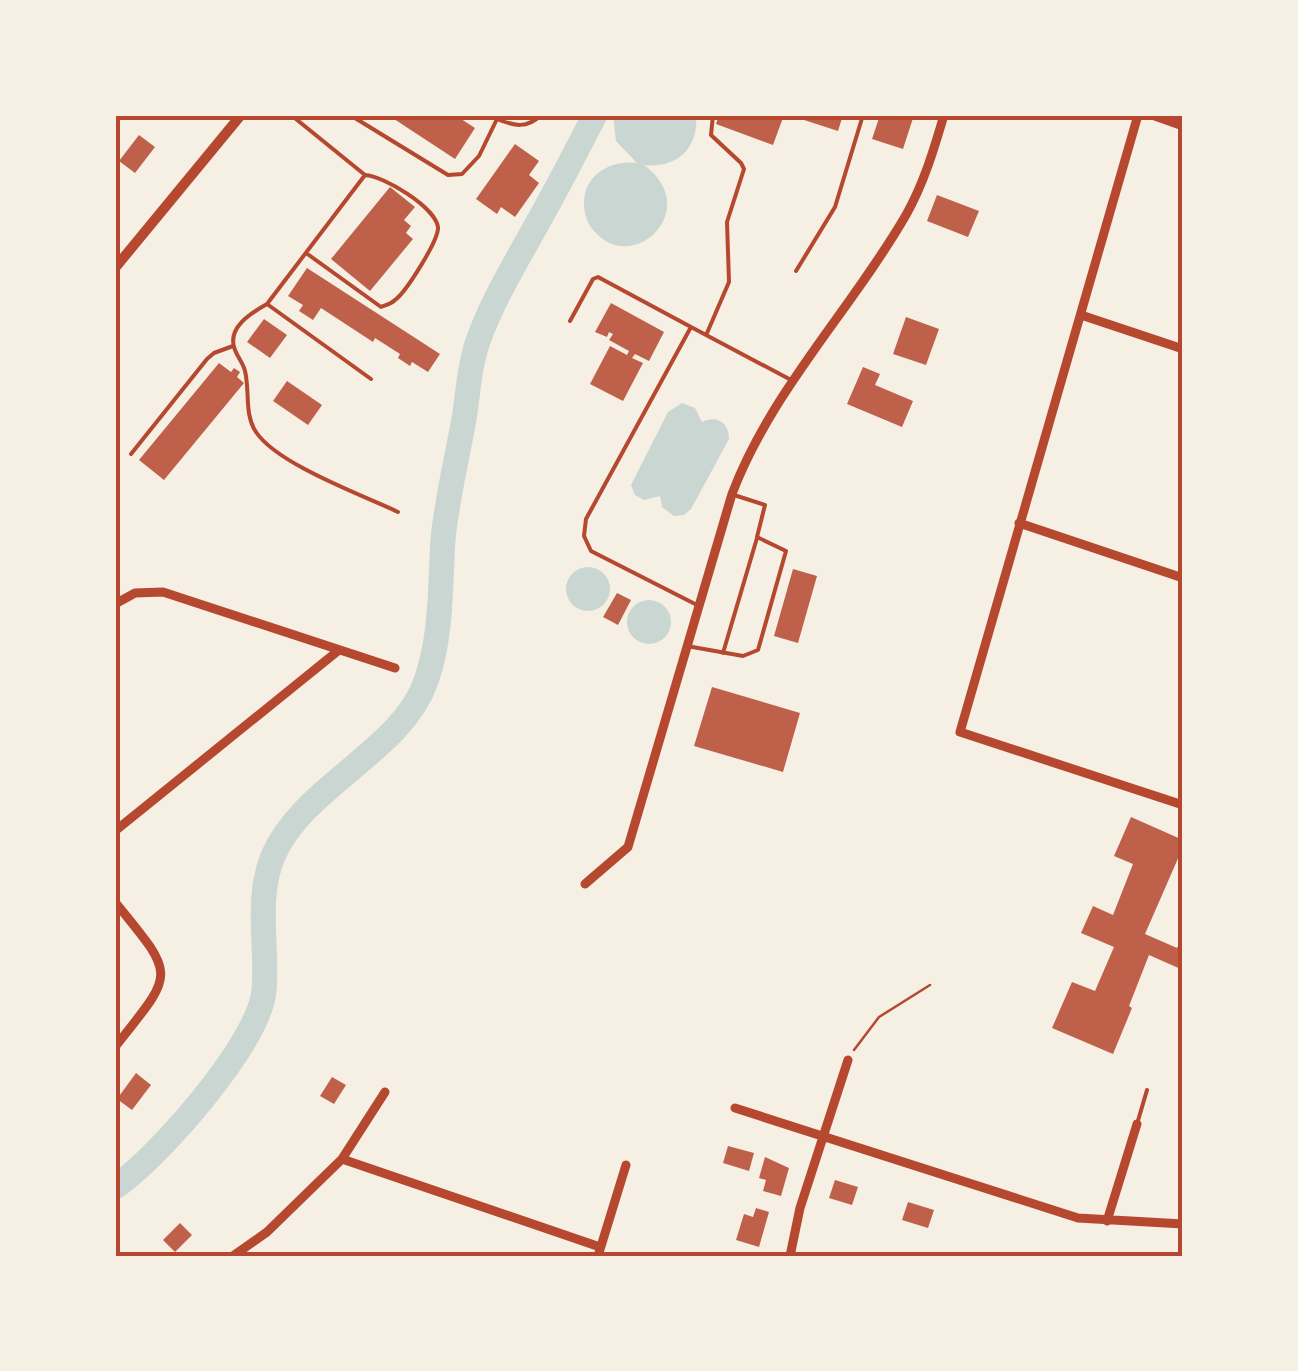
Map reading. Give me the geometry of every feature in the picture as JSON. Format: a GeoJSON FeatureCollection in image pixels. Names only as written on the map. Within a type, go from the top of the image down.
{"type":"FeatureCollection","features":[{"type":"Feature","properties":{"kind":"street"},"geometry":{"type":"LineString","coordinates":[[115,268],[241,115]]}},
{"type":"Feature","properties":{"kind":"street"},"geometry":{"type":"LineString","coordinates":[[584,884],[628,847],[732,494],[751,452],[792,381],[906,214],[944,115]]}},
{"type":"Feature","properties":{"kind":"street"},"geometry":{"type":"LineString","coordinates":[[1138,115],[960,732],[1183,805]]}},
{"type":"Feature","properties":{"kind":"street"},"geometry":{"type":"LineString","coordinates":[[1152,115],[1183,126]]}},
{"type":"Feature","properties":{"kind":"street"},"geometry":{"type":"LineString","coordinates":[[1081,315],[1183,349]]}},
{"type":"Feature","properties":{"kind":"street"},"geometry":{"type":"LineString","coordinates":[[1019,523],[1183,578]]}},
{"type":"Feature","properties":{"kind":"street"},"geometry":{"type":"LineString","coordinates":[[115,604],[134,593],[163,592],[395,668]]}},
{"type":"Feature","properties":{"kind":"street"},"geometry":{"type":"LineString","coordinates":[[115,831],[338,650]]}},
{"type":"Feature","properties":{"kind":"street"},"geometry":{"type":"LineString","coordinates":[[115,902],[154,950],[162,975],[156,995],[115,1047]]}},
{"type":"Feature","properties":{"kind":"street"},"geometry":{"type":"LineString","coordinates":[[790,1256],[800,1208],[848,1060]]}},
{"type":"Feature","properties":{"kind":"street"},"geometry":{"type":"LineString","coordinates":[[233,1256],[267,1232],[342,1160],[385,1092]]}},
{"type":"Feature","properties":{"kind":"street"},"geometry":{"type":"LineString","coordinates":[[735,1108],[1078,1218],[1183,1224]]}},
{"type":"Feature","properties":{"kind":"street"},"geometry":{"type":"LineString","coordinates":[[1107,1221],[1137,1124]]}},
{"type":"Feature","properties":{"kind":"street"},"geometry":{"type":"LineString","coordinates":[[342,1160],[599,1251],[626,1164]]}},
{"type":"Feature","properties":{"kind":"lane"},"geometry":{"type":"LineString","coordinates":[[291,115],[366,176],[378,176],[393,183],[434,217],[438,227],[436,241],[395,300],[381,307],[306,252]]}},
{"type":"Feature","properties":{"kind":"lane"},"geometry":{"type":"LineString","coordinates":[[350,115],[448,176],[462,174],[480,156],[495,117],[516,127],[534,122],[541,115]]}},
{"type":"Feature","properties":{"kind":"lane"},"geometry":{"type":"LineString","coordinates":[[706,335],[729,282],[726,222],[744,169],[711,135],[713,115]]}},
{"type":"Feature","properties":{"kind":"lane"},"geometry":{"type":"LineString","coordinates":[[796,271],[836,207],[863,115]]}},
{"type":"Feature","properties":{"kind":"lane"},"geometry":{"type":"LineString","coordinates":[[366,176],[267,304],[247,316],[234,332],[233,346],[244,365],[250,416],[257,433],[284,458],[398,512]]}},
{"type":"Feature","properties":{"kind":"lane"},"geometry":{"type":"LineString","coordinates":[[570,321],[593,279],[598,277],[792,381]]}},
{"type":"Feature","properties":{"kind":"lane"},"geometry":{"type":"LineString","coordinates":[[267,304],[372,378]]}},
{"type":"Feature","properties":{"kind":"lane"},"geometry":{"type":"LineString","coordinates":[[691,327],[586,519],[584,536],[591,551],[699,606]]}},
{"type":"Feature","properties":{"kind":"lane"},"geometry":{"type":"LineString","coordinates":[[131,454],[207,359],[233,346]]}},
{"type":"Feature","properties":{"kind":"lane"},"geometry":{"type":"LineString","coordinates":[[723,653],[765,505],[732,494]]}},
{"type":"Feature","properties":{"kind":"lane"},"geometry":{"type":"LineString","coordinates":[[688,646],[752,655],[758,650],[786,558],[783,548],[757,537]]}},
{"type":"Feature","properties":{"kind":"lane"},"geometry":{"type":"LineString","coordinates":[[1137,1124],[1147,1090]]}},
{"type":"Feature","properties":{"kind":"path"},"geometry":{"type":"LineString","coordinates":[[848,1060],[879,1017],[930,985]]}},
{"type":"Feature","properties":{"kind":"shaded area"},"geometry":{"type":"Polygon","coordinates":[[[613,115],[696,115],[694,138],[683,154],[666,164],[644,165],[660,182],[667,200],[665,217],[657,231],[628,246],[611,244],[595,232],[584,208],[589,185],[601,171],[618,164],[637,163],[616,141],[613,115]]]}},
{"type":"Feature","properties":{"kind":"shaded area"},"geometry":{"type":"Polygon","coordinates":[[[682,403],[695,408],[702,422],[721,422],[729,439],[691,509],[674,516],[662,507],[660,496],[644,500],[635,495],[631,485],[668,412],[682,403]]]}},
{"type":"Feature","properties":{"kind":"shaded area"},"geometry":{"type":"Polygon","coordinates":[[[588,567],[604,573],[610,589],[604,605],[588,611],[572,605],[566,589],[572,573],[588,567]]]}},
{"type":"Feature","properties":{"kind":"shaded area"},"geometry":{"type":"Polygon","coordinates":[[[649,600],[664,607],[671,622],[664,637],[649,644],[634,637],[627,622],[634,607],[649,600]]]}},
{"type":"Feature","properties":{"kind":"building"},"geometry":{"type":"Polygon","coordinates":[[[388,115],[455,115],[475,128],[455,159],[388,115]]]}},
{"type":"Feature","properties":{"kind":"building"},"geometry":{"type":"Polygon","coordinates":[[[719,115],[784,115],[773,145],[716,124],[719,115]]]}},
{"type":"Feature","properties":{"kind":"building"},"geometry":{"type":"Polygon","coordinates":[[[802,115],[843,115],[838,131],[801,119],[802,115]]]}},
{"type":"Feature","properties":{"kind":"building"},"geometry":{"type":"Polygon","coordinates":[[[880,115],[914,115],[903,149],[872,139],[880,115]]]}},
{"type":"Feature","properties":{"kind":"building"},"geometry":{"type":"Polygon","coordinates":[[[139,135],[155,147],[135,173],[119,161],[139,135]]]}},
{"type":"Feature","properties":{"kind":"building"},"geometry":{"type":"Polygon","coordinates":[[[515,144],[539,161],[529,175],[539,183],[515,217],[501,207],[497,214],[476,199],[515,144]]]}},
{"type":"Feature","properties":{"kind":"building"},"geometry":{"type":"Polygon","coordinates":[[[390,187],[415,207],[404,220],[411,226],[406,233],[413,239],[370,291],[331,259],[390,187]]]}},
{"type":"Feature","properties":{"kind":"building"},"geometry":{"type":"Polygon","coordinates":[[[937,195],[979,211],[968,237],[927,221],[937,195]]]}},
{"type":"Feature","properties":{"kind":"building"},"geometry":{"type":"Polygon","coordinates":[[[307,268],[440,354],[428,372],[412,362],[410,366],[398,358],[400,354],[375,338],[373,342],[321,308],[313,320],[299,311],[303,305],[288,296],[307,268]]]}},
{"type":"Feature","properties":{"kind":"building"},"geometry":{"type":"Polygon","coordinates":[[[611,303],[664,332],[649,361],[635,354],[632,358],[643,363],[623,401],[590,384],[610,346],[627,355],[629,351],[609,340],[613,334],[609,332],[607,337],[595,332],[611,303]]]}},
{"type":"Feature","properties":{"kind":"building"},"geometry":{"type":"Polygon","coordinates":[[[906,317],[939,329],[926,365],[893,354],[906,317]]]}},
{"type":"Feature","properties":{"kind":"building"},"geometry":{"type":"Polygon","coordinates":[[[264,319],[287,335],[270,358],[247,342],[264,319]]]}},
{"type":"Feature","properties":{"kind":"building"},"geometry":{"type":"Polygon","coordinates":[[[219,363],[231,372],[234,368],[240,372],[237,377],[244,383],[164,480],[139,460],[219,363]]]}},
{"type":"Feature","properties":{"kind":"building"},"geometry":{"type":"Polygon","coordinates":[[[863,367],[880,374],[875,385],[913,401],[902,427],[847,404],[863,367]]]}},
{"type":"Feature","properties":{"kind":"building"},"geometry":{"type":"Polygon","coordinates":[[[287,381],[322,405],[308,425],[273,401],[287,381]]]}},
{"type":"Feature","properties":{"kind":"building"},"geometry":{"type":"Polygon","coordinates":[[[793,569],[817,576],[798,643],[774,636],[793,569]]]}},
{"type":"Feature","properties":{"kind":"building"},"geometry":{"type":"Polygon","coordinates":[[[617,593],[631,600],[618,625],[603,617],[617,593]]]}},
{"type":"Feature","properties":{"kind":"building"},"geometry":{"type":"Polygon","coordinates":[[[712,687],[800,713],[783,772],[694,746],[712,687]]]}},
{"type":"Feature","properties":{"kind":"building"},"geometry":{"type":"Polygon","coordinates":[[[1131,817],[1183,840],[1145,934],[1177,948],[1183,935],[1183,970],[1149,955],[1113,1054],[1052,1028],[1072,982],[1095,991],[1114,947],[1081,933],[1093,906],[1113,915],[1133,864],[1114,856],[1131,817]]]}},
{"type":"Feature","properties":{"kind":"building"},"geometry":{"type":"Polygon","coordinates":[[[136,1073],[151,1085],[132,1110],[117,1099],[136,1073]]]}},
{"type":"Feature","properties":{"kind":"building"},"geometry":{"type":"Polygon","coordinates":[[[332,1077],[346,1085],[334,1104],[320,1096],[332,1077]]]}},
{"type":"Feature","properties":{"kind":"building"},"geometry":{"type":"Polygon","coordinates":[[[728,1146],[754,1153],[749,1171],[723,1163],[728,1146]]]}},
{"type":"Feature","properties":{"kind":"building"},"geometry":{"type":"Polygon","coordinates":[[[765,1157],[789,1168],[781,1196],[763,1191],[766,1180],[759,1178],[765,1157]]]}},
{"type":"Feature","properties":{"kind":"building"},"geometry":{"type":"Polygon","coordinates":[[[835,1180],[858,1187],[852,1205],[829,1198],[835,1180]]]}},
{"type":"Feature","properties":{"kind":"building"},"geometry":{"type":"Polygon","coordinates":[[[908,1202],[934,1210],[928,1228],[902,1220],[908,1202]]]}},
{"type":"Feature","properties":{"kind":"building"},"geometry":{"type":"Polygon","coordinates":[[[756,1208],[769,1212],[759,1247],[736,1240],[744,1214],[753,1217],[756,1208]]]}},
{"type":"Feature","properties":{"kind":"building"},"geometry":{"type":"Polygon","coordinates":[[[180,1223],[192,1235],[175,1252],[163,1240],[180,1223]]]}},
{"type":"Feature","properties":{"kind":"waterway"},"geometry":{"type":"LineString","coordinates":[[115,1187],[156,1151],[204,1098],[258,1013],[265,974],[265,889],[273,856],[287,831],[328,788],[396,728],[414,706],[426,681],[438,629],[443,539],[474,353],[497,297],[595,115]]}}]}
